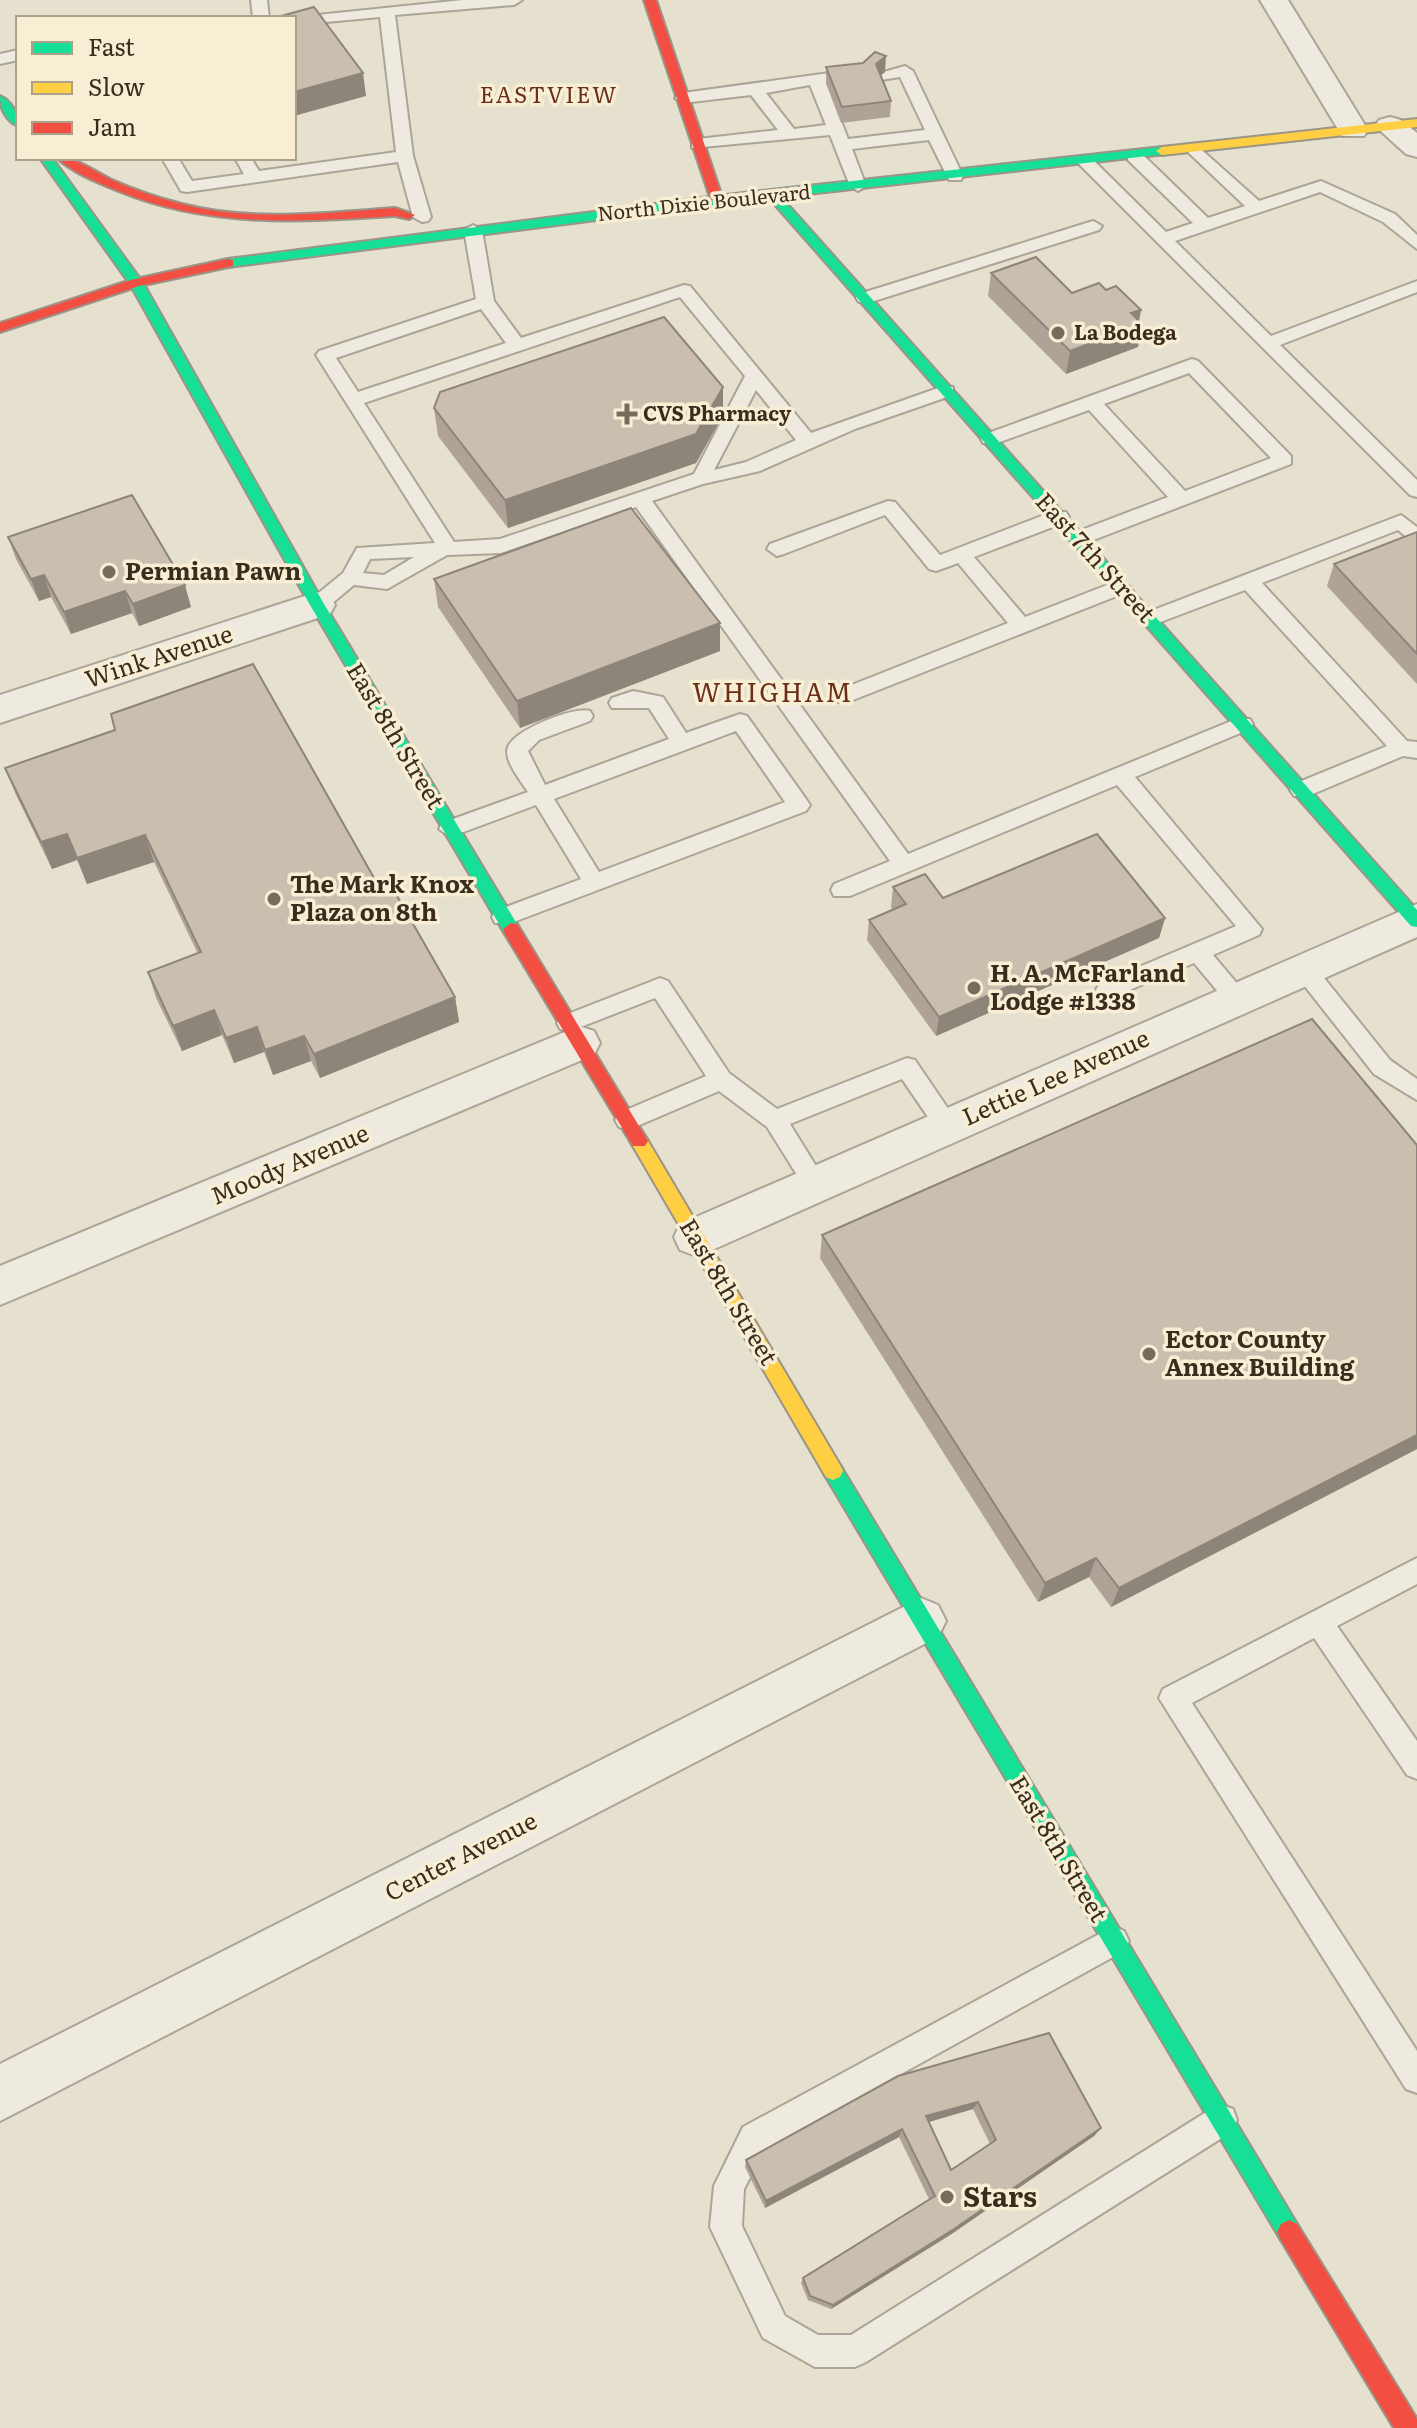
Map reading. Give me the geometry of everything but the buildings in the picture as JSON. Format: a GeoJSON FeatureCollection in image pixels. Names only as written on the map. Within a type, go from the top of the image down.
{"type":"FeatureCollection","features":[{"type":"Feature","properties":{"kind":"main road"},"geometry":{"type":"LineString","coordinates":[[650,0],[717,200]]}},
{"type":"Feature","properties":{"kind":"main road"},"geometry":{"type":"LineString","coordinates":[[0,100],[16,120]]}},
{"type":"Feature","properties":{"kind":"main road","name":"North Dixie Boulevard"},"geometry":{"type":"LineString","coordinates":[[0,328],[187,269],[258,258],[717,200],[1085,162],[1404,124]]}},
{"type":"Feature","properties":{"kind":"main road","name":"East 8th Street"},"geometry":{"type":"LineString","coordinates":[[47,160],[136,283],[317,605],[627,1120],[921,1621],[1408,2428]]}},
{"type":"Feature","properties":{"kind":"main road"},"geometry":{"type":"LineString","coordinates":[[66,160],[95,182],[167,210],[218,217],[270,219],[395,212],[473,230]]}},
{"type":"Feature","properties":{"kind":"main road","name":"East 7th Street"},"geometry":{"type":"LineString","coordinates":[[773,195],[1417,921]]}},
{"type":"Feature","properties":{"kind":"street"},"geometry":{"type":"LineString","coordinates":[[1274,0],[1353,130]]}},
{"type":"Feature","properties":{"kind":"street"},"geometry":{"type":"LineString","coordinates":[[1404,124],[1417,148]]}},
{"type":"Feature","properties":{"kind":"street","name":"Wink Avenue"},"geometry":{"type":"LineString","coordinates":[[0,709],[317,605]]}},
{"type":"Feature","properties":{"kind":"street","name":"Lettie Lee Avenue"},"geometry":{"type":"LineString","coordinates":[[696,1237],[1417,921]]}},
{"type":"Feature","properties":{"kind":"street","name":"Moody Avenue"},"geometry":{"type":"LineString","coordinates":[[0,1286],[574,1033]]}},
{"type":"Feature","properties":{"kind":"street","name":"Center Avenue"},"geometry":{"type":"LineString","coordinates":[[0,2093],[921,1621]]}},
{"type":"Feature","properties":{"kind":"lane"},"geometry":{"type":"LineString","coordinates":[[296,20],[514,0]]}},
{"type":"Feature","properties":{"kind":"lane"},"geometry":{"type":"LineString","coordinates":[[387,11],[405,156],[422,217]]}},
{"type":"Feature","properties":{"kind":"lane"},"geometry":{"type":"LineString","coordinates":[[683,98],[816,79],[905,71],[955,176]]}},
{"type":"Feature","properties":{"kind":"lane"},"geometry":{"type":"LineString","coordinates":[[816,79],[858,186]]}},
{"type":"Feature","properties":{"kind":"lane"},"geometry":{"type":"LineString","coordinates":[[755,90],[790,134]]}},
{"type":"Feature","properties":{"kind":"lane"},"geometry":{"type":"LineString","coordinates":[[698,144],[790,134],[840,137],[934,134]]}},
{"type":"Feature","properties":{"kind":"lane"},"geometry":{"type":"LineString","coordinates":[[1195,149],[1257,208]]}},
{"type":"Feature","properties":{"kind":"lane"},"geometry":{"type":"LineString","coordinates":[[171,160],[187,187],[405,156]]}},
{"type":"Feature","properties":{"kind":"lane"},"geometry":{"type":"LineString","coordinates":[[1134,156],[1205,225]]}},
{"type":"Feature","properties":{"kind":"lane"},"geometry":{"type":"LineString","coordinates":[[244,160],[254,177]]}},
{"type":"Feature","properties":{"kind":"lane"},"geometry":{"type":"LineString","coordinates":[[1085,162],[1417,491]]}},
{"type":"Feature","properties":{"kind":"lane"},"geometry":{"type":"LineString","coordinates":[[1163,239],[1321,186],[1389,218],[1417,244]]}},
{"type":"Feature","properties":{"kind":"lane"},"geometry":{"type":"LineString","coordinates":[[865,298],[1093,226]]}},
{"type":"Feature","properties":{"kind":"lane"},"geometry":{"type":"LineString","coordinates":[[473,230],[485,302],[517,345]]}},
{"type":"Feature","properties":{"kind":"lane"},"geometry":{"type":"LineString","coordinates":[[1268,343],[1417,286]]}},
{"type":"Feature","properties":{"kind":"lane"},"geometry":{"type":"LineString","coordinates":[[353,400],[684,290],[808,442]]}},
{"type":"Feature","properties":{"kind":"lane"},"geometry":{"type":"LineString","coordinates":[[447,547],[325,355],[485,302]]}},
{"type":"Feature","properties":{"kind":"lane"},"geometry":{"type":"LineString","coordinates":[[990,439],[1192,365],[1284,460],[1078,539]]}},
{"type":"Feature","properties":{"kind":"lane"},"geometry":{"type":"LineString","coordinates":[[701,478],[754,376]]}},
{"type":"Feature","properties":{"kind":"lane"},"geometry":{"type":"LineString","coordinates":[[317,605],[350,578],[364,553],[447,547],[481,550],[501,546],[701,478],[733,472],[947,391]]}},
{"type":"Feature","properties":{"kind":"lane"},"geometry":{"type":"LineString","coordinates":[[1092,402],[1181,499]]}},
{"type":"Feature","properties":{"kind":"lane"},"geometry":{"type":"LineString","coordinates":[[640,498],[904,864]]}},
{"type":"Feature","properties":{"kind":"lane"},"geometry":{"type":"LineString","coordinates":[[777,549],[888,507],[936,564],[1059,517]]}},
{"type":"Feature","properties":{"kind":"lane"},"geometry":{"type":"LineString","coordinates":[[1150,619],[1401,522],[1417,539]]}},
{"type":"Feature","properties":{"kind":"lane"},"geometry":{"type":"LineString","coordinates":[[350,578],[387,582],[447,547]]}},
{"type":"Feature","properties":{"kind":"lane"},"geometry":{"type":"LineString","coordinates":[[961,554],[1021,626]]}},
{"type":"Feature","properties":{"kind":"lane"},"geometry":{"type":"LineString","coordinates":[[1248,581],[1409,749],[1301,790]]}},
{"type":"Feature","properties":{"kind":"lane"},"geometry":{"type":"LineString","coordinates":[[841,697],[1120,587]]}},
{"type":"Feature","properties":{"kind":"lane"},"geometry":{"type":"LineString","coordinates":[[619,703],[646,697],[656,702],[682,743]]}},
{"type":"Feature","properties":{"kind":"lane"},"geometry":{"type":"LineString","coordinates":[[583,716],[532,735],[517,749],[518,758],[594,882]]}},
{"type":"Feature","properties":{"kind":"lane"},"geometry":{"type":"LineString","coordinates":[[450,829],[740,721],[799,805],[503,917]]}},
{"type":"Feature","properties":{"kind":"lane"},"geometry":{"type":"LineString","coordinates":[[842,890],[1243,724]]}},
{"type":"Feature","properties":{"kind":"lane"},"geometry":{"type":"LineString","coordinates":[[1107,990],[1251,929],[1121,775]]}},
{"type":"Feature","properties":{"kind":"lane"},"geometry":{"type":"LineString","coordinates":[[1197,951],[1237,999]]}},
{"type":"Feature","properties":{"kind":"lane"},"geometry":{"type":"LineString","coordinates":[[1304,969],[1382,1067],[1417,1091]]}},
{"type":"Feature","properties":{"kind":"lane"},"geometry":{"type":"LineString","coordinates":[[574,1033],[660,987],[721,1080],[775,1120],[815,1184]]}},
{"type":"Feature","properties":{"kind":"lane"},"geometry":{"type":"LineString","coordinates":[[775,1120],[907,1067],[947,1126]]}},
{"type":"Feature","properties":{"kind":"lane"},"geometry":{"type":"LineString","coordinates":[[627,1120],[721,1080]]}},
{"type":"Feature","properties":{"kind":"lane"},"geometry":{"type":"LineString","coordinates":[[1417,1570],[1173,1698],[1417,2078]]}},
{"type":"Feature","properties":{"kind":"lane"},"geometry":{"type":"LineString","coordinates":[[1318,1622],[1417,1765]]}},
{"type":"Feature","properties":{"kind":"lane"},"geometry":{"type":"LineString","coordinates":[[1114,1941],[754,2138],[729,2186],[726,2227],[774,2327],[815,2351],[855,2351],[1222,2120]]}},
{"type":"Feature","properties":{"kind":"traffic: fast"},"geometry":{"type":"LineString","coordinates":[[0,100],[16,120]]}},
{"type":"Feature","properties":{"kind":"traffic: fast"},"geometry":{"type":"LineString","coordinates":[[228,263],[717,200],[1162,151]]}},
{"type":"Feature","properties":{"kind":"traffic: fast"},"geometry":{"type":"LineString","coordinates":[[47,160],[136,283],[317,605],[511,929]]}},
{"type":"Feature","properties":{"kind":"traffic: fast"},"geometry":{"type":"LineString","coordinates":[[773,195],[1417,921]]}},
{"type":"Feature","properties":{"kind":"traffic: fast"},"geometry":{"type":"LineString","coordinates":[[833,1471],[1289,2232]]}},
{"type":"Feature","properties":{"kind":"traffic: slow"},"geometry":{"type":"LineString","coordinates":[[1162,151],[1417,123]]}},
{"type":"Feature","properties":{"kind":"traffic: slow"},"geometry":{"type":"LineString","coordinates":[[639,1141],[833,1471]]}},
{"type":"Feature","properties":{"kind":"traffic: jam"},"geometry":{"type":"LineString","coordinates":[[650,0],[717,200]]}},
{"type":"Feature","properties":{"kind":"traffic: jam"},"geometry":{"type":"LineString","coordinates":[[66,160],[105,182],[185,209],[263,218],[395,212],[409,215]]}},
{"type":"Feature","properties":{"kind":"traffic: jam"},"geometry":{"type":"LineString","coordinates":[[0,328],[136,283],[228,263]]}},
{"type":"Feature","properties":{"kind":"traffic: jam"},"geometry":{"type":"LineString","coordinates":[[511,929],[639,1141]]}},
{"type":"Feature","properties":{"kind":"traffic: jam"},"geometry":{"type":"LineString","coordinates":[[1289,2232],[1408,2428]]}},
{"type":"Feature","properties":{"kind":"place","name":"La Bodega"},"geometry":{"type":"Point","coordinates":[1058,333]}},
{"type":"Feature","properties":{"kind":"place","name":"CVS Pharmacy"},"geometry":{"type":"Point","coordinates":[627,414]}},
{"type":"Feature","properties":{"kind":"place","name":"Permian Pawn"},"geometry":{"type":"Point","coordinates":[109,572]}},
{"type":"Feature","properties":{"kind":"place","name":"The Mark Knox Plaza on 8th"},"geometry":{"type":"Point","coordinates":[274,899]}},
{"type":"Feature","properties":{"kind":"place","name":"H. A. McFarland Lodge #1338"},"geometry":{"type":"Point","coordinates":[974,988]}},
{"type":"Feature","properties":{"kind":"place","name":"Ector County Annex Building"},"geometry":{"type":"Point","coordinates":[1149,1354]}},
{"type":"Feature","properties":{"kind":"place","name":"Stars"},"geometry":{"type":"Point","coordinates":[947,2197]}},
{"type":"Feature","properties":{"kind":"district","name":"EASTVIEW"},"geometry":{"type":"Point","coordinates":[549,95]}},
{"type":"Feature","properties":{"kind":"district","name":"WHIGHAM"},"geometry":{"type":"Point","coordinates":[773,693]}}]}
